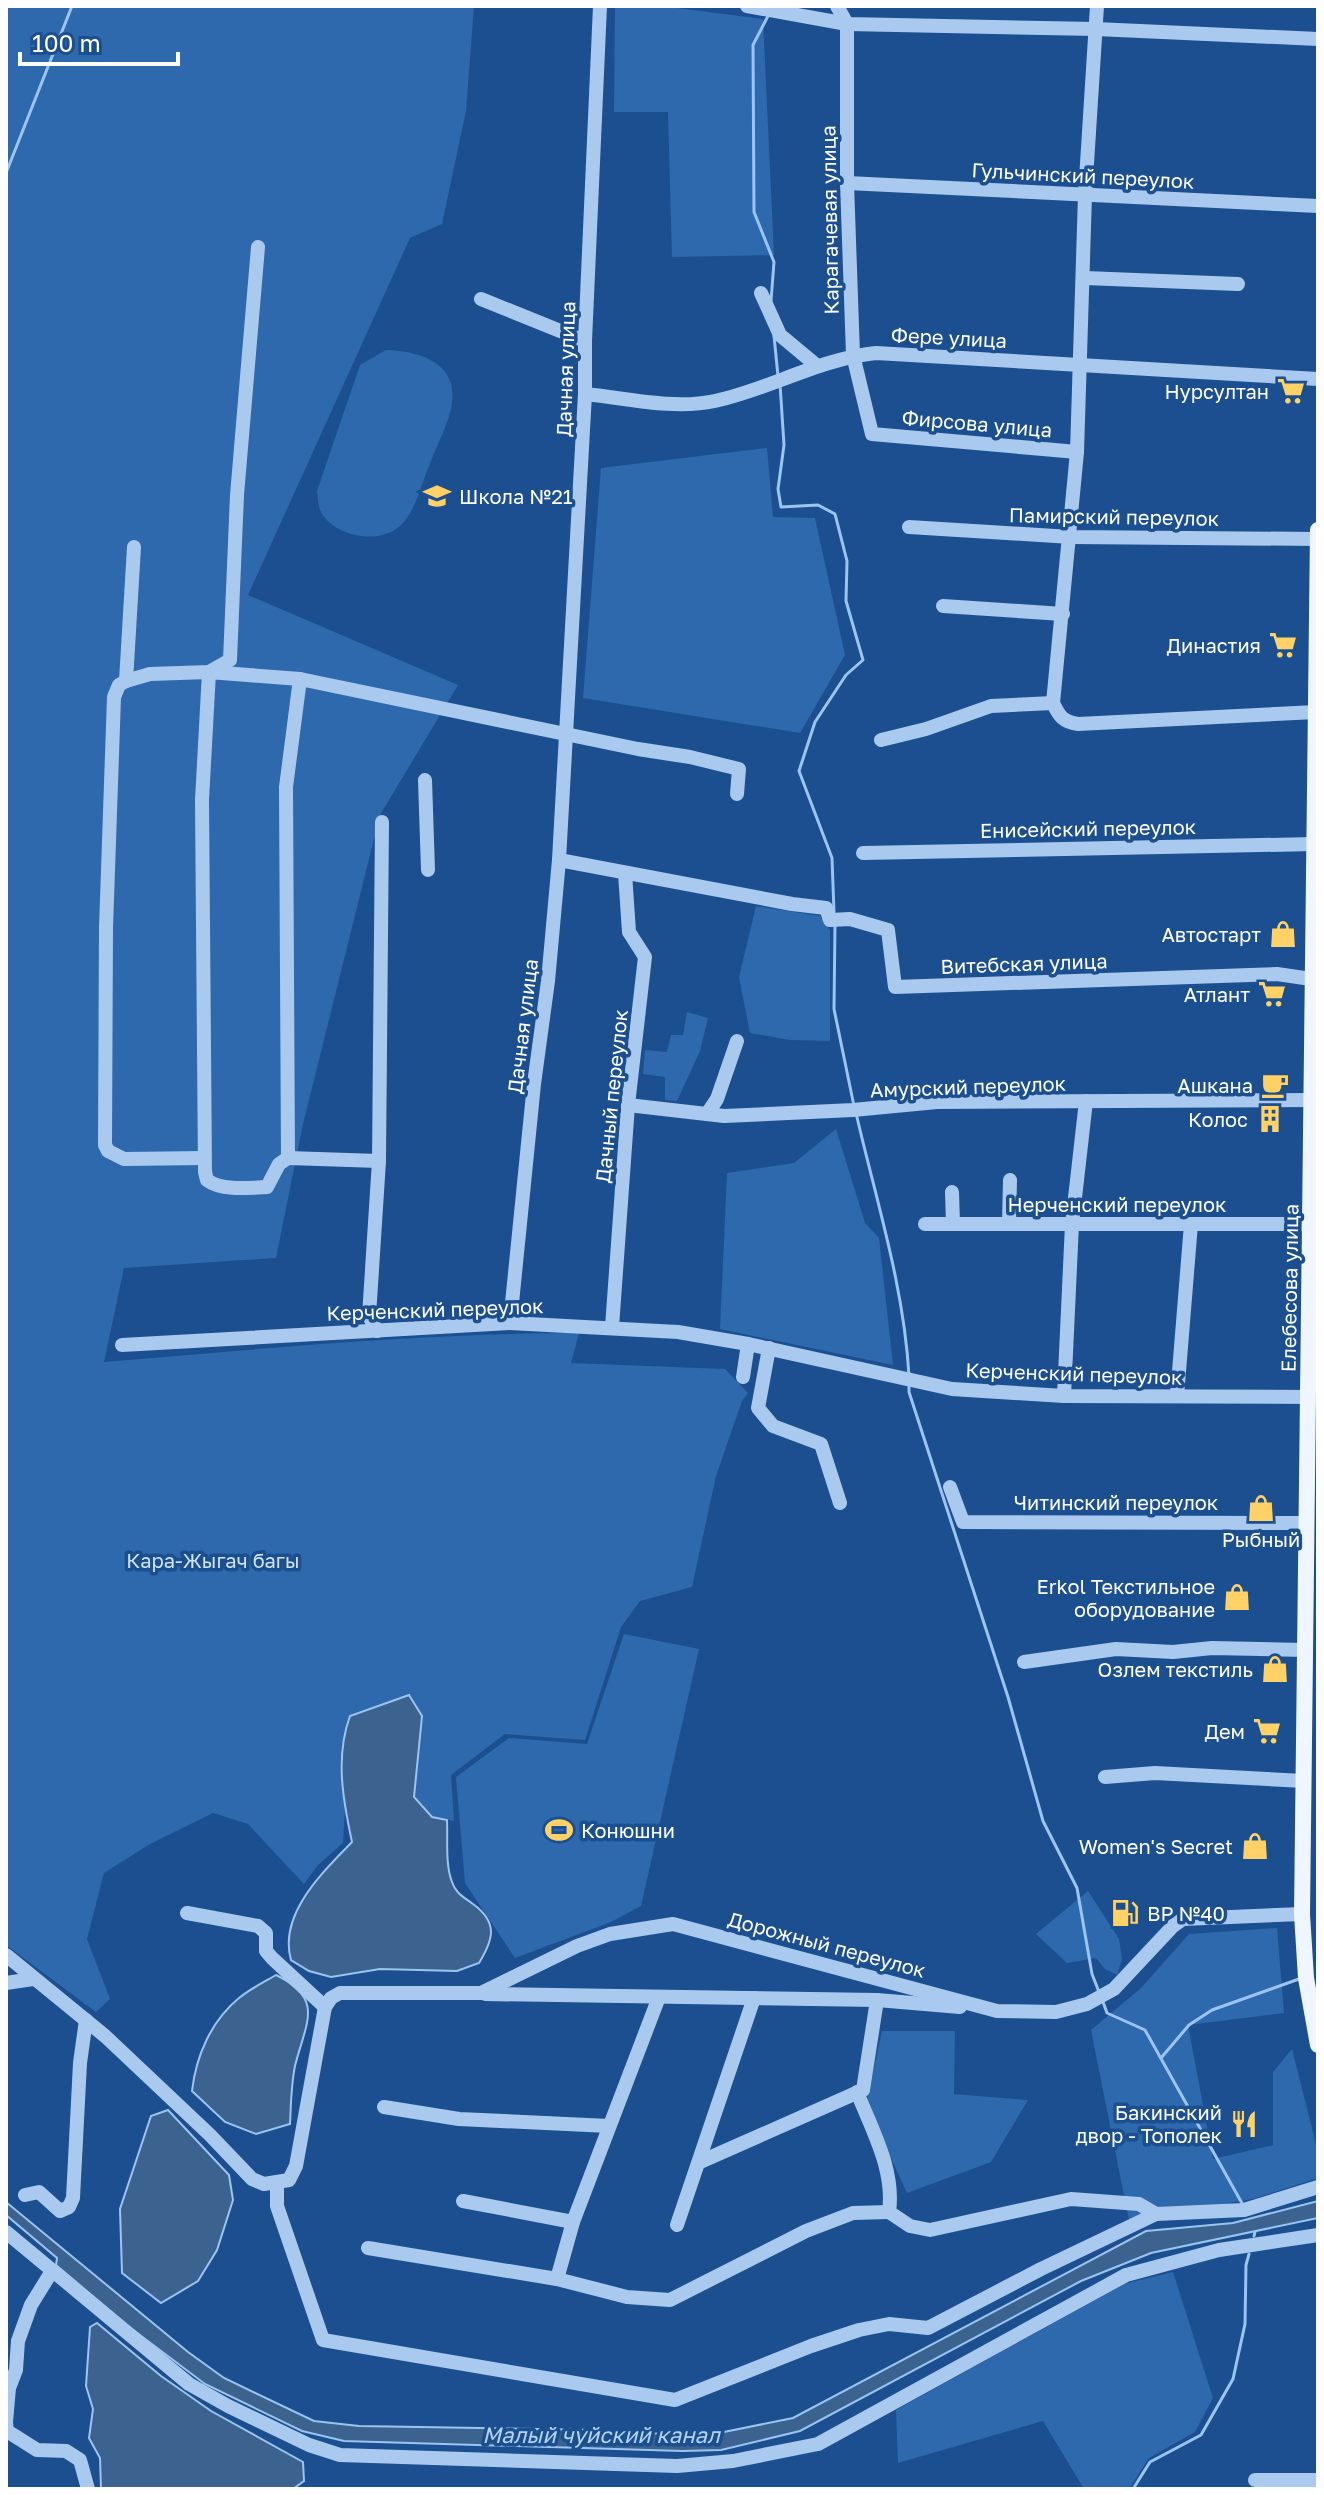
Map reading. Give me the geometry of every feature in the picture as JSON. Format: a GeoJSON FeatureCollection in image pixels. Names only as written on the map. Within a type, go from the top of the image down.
{"type":"FeatureCollection","features":[{"type":"Feature","properties":{"kind":"main road","name":"Елебесова улица"},"geometry":{"type":"LineString","coordinates":[[1318,530],[1310,1224],[1311,1402],[1306,1523],[1302,1914],[1318,2045]]}},
{"type":"Feature","properties":{"kind":"street","name":"Дачная улица"},"geometry":{"type":"LineString","coordinates":[[510,1323],[559,860],[585,394],[600,6]]}},
{"type":"Feature","properties":{"kind":"street"},"geometry":{"type":"LineString","coordinates":[[747,6],[847,24],[1096,29],[1318,39]]}},
{"type":"Feature","properties":{"kind":"street","name":"Карагачевая улица"},"geometry":{"type":"LineString","coordinates":[[837,6],[847,24],[847,183],[853,355],[872,434]]}},
{"type":"Feature","properties":{"kind":"street","name":"Фирсова улица"},"geometry":{"type":"LineString","coordinates":[[1056,710],[1077,452],[1085,278],[1085,195],[1097,6]]}},
{"type":"Feature","properties":{"kind":"street","name":"Гульчинский переулок"},"geometry":{"type":"LineString","coordinates":[[847,183],[1318,206]]}},
{"type":"Feature","properties":{"kind":"street"},"geometry":{"type":"LineString","coordinates":[[209,672],[230,660],[237,495],[258,247]]}},
{"type":"Feature","properties":{"kind":"street"},"geometry":{"type":"LineString","coordinates":[[1085,278],[1238,284]]}},
{"type":"Feature","properties":{"kind":"street"},"geometry":{"type":"LineString","coordinates":[[761,293],[780,335],[816,365]]}},
{"type":"Feature","properties":{"kind":"street"},"geometry":{"type":"LineString","coordinates":[[481,299],[585,341]]}},
{"type":"Feature","properties":{"kind":"street","name":"Фере улица"},"geometry":{"type":"LineString","coordinates":[[585,394],[669,403],[711,402],[733,397],[816,365],[853,355],[876,353],[1318,379]]}},
{"type":"Feature","properties":{"kind":"street","name":"Фирсова улица"},"geometry":{"type":"LineString","coordinates":[[872,434],[1077,452]]}},
{"type":"Feature","properties":{"kind":"street","name":"Памирский переулок"},"geometry":{"type":"LineString","coordinates":[[909,527],[1071,537],[1318,539]]}},
{"type":"Feature","properties":{"kind":"street"},"geometry":{"type":"LineString","coordinates":[[126,681],[134,547]]}},
{"type":"Feature","properties":{"kind":"street"},"geometry":{"type":"LineString","coordinates":[[943,606],[1063,614]]}},
{"type":"Feature","properties":{"kind":"street"},"geometry":{"type":"LineString","coordinates":[[209,672],[202,800],[204,1158],[208,1182],[245,1188],[269,1185],[279,1164],[288,1158],[379,1161]]}},
{"type":"Feature","properties":{"kind":"street"},"geometry":{"type":"LineString","coordinates":[[204,1158],[124,1159],[108,1151],[105,1145],[106,928],[114,697],[119,685],[150,674],[209,672],[300,679],[739,769],[737,794]]}},
{"type":"Feature","properties":{"kind":"street"},"geometry":{"type":"LineString","coordinates":[[288,1158],[286,787],[300,679]]}},
{"type":"Feature","properties":{"kind":"street"},"geometry":{"type":"LineString","coordinates":[[881,740],[926,729],[991,706],[1056,710],[1070,723],[1078,724],[1316,712]]}},
{"type":"Feature","properties":{"kind":"street"},"geometry":{"type":"LineString","coordinates":[[425,780],[428,870]]}},
{"type":"Feature","properties":{"kind":"street"},"geometry":{"type":"LineString","coordinates":[[377,1331],[369,1316],[379,1161],[382,822]]}},
{"type":"Feature","properties":{"kind":"street","name":"Енисейский переулок"},"geometry":{"type":"LineString","coordinates":[[863,853],[1314,844]]}},
{"type":"Feature","properties":{"kind":"street"},"geometry":{"type":"LineString","coordinates":[[559,860],[625,873]]}},
{"type":"Feature","properties":{"kind":"street","name":"Витебская улица"},"geometry":{"type":"LineString","coordinates":[[625,873],[826,908],[830,920],[850,919],[888,930],[895,987],[1277,974],[1315,980]]}},
{"type":"Feature","properties":{"kind":"street","name":"Дачный переулок"},"geometry":{"type":"LineString","coordinates":[[612,1327],[628,1105],[645,957],[629,932],[625,873]]}},
{"type":"Feature","properties":{"kind":"street"},"geometry":{"type":"LineString","coordinates":[[707,1114],[717,1099],[737,1041]]}},
{"type":"Feature","properties":{"kind":"street","name":"Амурский переулок"},"geometry":{"type":"LineString","coordinates":[[628,1105],[707,1114],[790,1114],[937,1102],[1311,1100]]}},
{"type":"Feature","properties":{"kind":"street"},"geometry":{"type":"LineString","coordinates":[[1064,1396],[1072,1224],[1086,1101]]}},
{"type":"Feature","properties":{"kind":"street"},"geometry":{"type":"LineString","coordinates":[[1009,1224],[1010,1180]]}},
{"type":"Feature","properties":{"kind":"street"},"geometry":{"type":"LineString","coordinates":[[952,1192],[953,1224]]}},
{"type":"Feature","properties":{"kind":"street","name":"Нерченский переулок"},"geometry":{"type":"LineString","coordinates":[[925,1224],[1310,1224]]}},
{"type":"Feature","properties":{"kind":"street"},"geometry":{"type":"LineString","coordinates":[[1177,1396],[1191,1224]]}},
{"type":"Feature","properties":{"kind":"street","name":"Керченский переулок"},"geometry":{"type":"LineString","coordinates":[[122,1345],[510,1323],[612,1327],[678,1332],[748,1344],[952,1389],[1064,1396],[1177,1396],[1311,1402]]}},
{"type":"Feature","properties":{"kind":"street"},"geometry":{"type":"LineString","coordinates":[[743,1377],[748,1344]]}},
{"type":"Feature","properties":{"kind":"street"},"geometry":{"type":"LineString","coordinates":[[769,1348],[758,1408],[773,1426],[821,1444],[840,1503]]}},
{"type":"Feature","properties":{"kind":"street","name":"Читинский переулок"},"geometry":{"type":"LineString","coordinates":[[950,1487],[963,1522],[1306,1523]]}},
{"type":"Feature","properties":{"kind":"street"},"geometry":{"type":"LineString","coordinates":[[1024,1662],[1116,1649],[1173,1652],[1212,1648],[1305,1650]]}},
{"type":"Feature","properties":{"kind":"street"},"geometry":{"type":"LineString","coordinates":[[1105,1777],[1155,1773],[1304,1781]]}},
{"type":"Feature","properties":{"kind":"street"},"geometry":{"type":"LineString","coordinates":[[6,1955],[86,2020],[210,2135],[252,2179],[264,2184],[289,2180],[296,2166],[325,2007],[266,1951],[266,1933],[258,1926],[187,1913]]}},
{"type":"Feature","properties":{"kind":"street","name":"Дорожный переулок"},"geometry":{"type":"LineString","coordinates":[[325,2007],[331,1998],[340,1993],[481,1993],[577,1946],[610,1934],[673,1924],[997,2011],[1056,2012],[1087,2004],[1114,1989],[1183,1919],[1302,1914]]}},
{"type":"Feature","properties":{"kind":"street"},"geometry":{"type":"LineString","coordinates":[[6,1983],[33,1979]]}},
{"type":"Feature","properties":{"kind":"street"},"geometry":{"type":"LineString","coordinates":[[481,1993],[877,2000],[997,2011]]}},
{"type":"Feature","properties":{"kind":"street"},"geometry":{"type":"LineString","coordinates":[[557,2279],[573,2222],[659,1997]]}},
{"type":"Feature","properties":{"kind":"street"},"geometry":{"type":"LineString","coordinates":[[677,2225],[754,1998]]}},
{"type":"Feature","properties":{"kind":"street"},"geometry":{"type":"LineString","coordinates":[[700,2162],[863,2090],[877,2000]]}},
{"type":"Feature","properties":{"kind":"street"},"geometry":{"type":"LineString","coordinates":[[25,2195],[39,2192],[60,2211],[69,2207],[73,2198],[78,2092],[86,2020]]}},
{"type":"Feature","properties":{"kind":"street"},"geometry":{"type":"LineString","coordinates":[[857,2092],[881,2152],[892,2190],[889,2212]]}},
{"type":"Feature","properties":{"kind":"street"},"geometry":{"type":"LineString","coordinates":[[384,2107],[459,2119],[609,2126]]}},
{"type":"Feature","properties":{"kind":"street"},"geometry":{"type":"LineString","coordinates":[[277,2184],[277,2206],[323,2340],[675,2400],[859,2330],[889,2324],[928,2328],[1156,2214],[1244,2210],[1318,2187]]}},
{"type":"Feature","properties":{"kind":"street"},"geometry":{"type":"LineString","coordinates":[[368,2248],[557,2279],[627,2297],[670,2300],[806,2231],[853,2213],[889,2212],[910,2226],[930,2230],[1071,2199],[1139,2204],[1156,2214]]}},
{"type":"Feature","properties":{"kind":"street"},"geometry":{"type":"LineString","coordinates":[[463,2201],[573,2222]]}},
{"type":"Feature","properties":{"kind":"street"},"geometry":{"type":"LineString","coordinates":[[6,2232],[189,2384],[228,2406],[340,2455],[677,2466],[733,2461],[818,2444],[1126,2275],[1219,2250],[1318,2235]]}},
{"type":"Feature","properties":{"kind":"street"},"geometry":{"type":"LineString","coordinates":[[52,2271],[31,2305],[18,2341],[16,2370],[9,2388],[7,2431],[37,2450],[66,2451],[80,2460],[88,2489]]}},
{"type":"Feature","properties":{"kind":"street"},"geometry":{"type":"LineString","coordinates":[[1255,2480],[1318,2480]]}},
{"type":"Feature","properties":{"kind":"green space","name":"Кара-Жыгач багы"},"geometry":{"type":"Polygon","coordinates":[[[6,6],[474,6],[466,111],[442,224],[410,238],[248,595],[458,685],[380,815],[303,1124],[276,1258],[124,1268],[104,1362],[400,1339],[579,1333],[571,1363],[725,1369],[748,1393],[742,1401],[716,1476],[692,1587],[640,1601],[621,1627],[585,1740],[505,1734],[451,1775],[454,1821],[432,1817],[414,1797],[418,1761],[341,1767],[345,1809],[343,1843],[318,1865],[304,1884],[248,1824],[213,1813],[150,1844],[104,1873],[87,1939],[110,1999],[96,2012],[6,1945],[6,6]]]}},
{"type":"Feature","properties":{"kind":"green space"},"geometry":{"type":"Polygon","coordinates":[[[615,6],[662,6],[763,19],[774,255],[672,257],[668,112],[614,112],[615,6]]]}},
{"type":"Feature","properties":{"kind":"green space"},"geometry":{"type":"Polygon","coordinates":[[[386,350],[423,356],[442,368],[449,378],[452,403],[410,514],[391,532],[368,537],[345,532],[326,519],[320,510],[317,491],[360,365],[386,350]]]}},
{"type":"Feature","properties":{"kind":"green space"},"geometry":{"type":"Polygon","coordinates":[[[767,448],[773,517],[815,518],[845,655],[800,733],[583,698],[601,468],[767,448]]]}},
{"type":"Feature","properties":{"kind":"green space"},"geometry":{"type":"Polygon","coordinates":[[[756,906],[820,916],[830,930],[830,1041],[790,1040],[750,1033],[739,977],[756,906]]]}},
{"type":"Feature","properties":{"kind":"green space"},"geometry":{"type":"Polygon","coordinates":[[[687,1012],[708,1018],[700,1051],[677,1101],[665,1100],[665,1077],[643,1074],[645,1050],[667,1052],[671,1035],[683,1035],[687,1012]]]}},
{"type":"Feature","properties":{"kind":"green space"},"geometry":{"type":"Polygon","coordinates":[[[836,1129],[865,1223],[879,1238],[893,1365],[720,1329],[727,1173],[794,1163],[836,1129]]]}},
{"type":"Feature","properties":{"kind":"green space","name":"Конюшни"},"geometry":{"type":"Polygon","coordinates":[[[624,1634],[699,1649],[641,1906],[611,1922],[515,1958],[465,1883],[456,1777],[509,1738],[587,1744],[624,1634]]]}},
{"type":"Feature","properties":{"kind":"green space"},"geometry":{"type":"Polygon","coordinates":[[[1088,1891],[1119,1939],[1122,1959],[1117,1975],[1105,1969],[1096,1958],[1067,1963],[1036,1934],[1088,1891]]]}},
{"type":"Feature","properties":{"kind":"green space"},"geometry":{"type":"Polygon","coordinates":[[[1277,1928],[1284,2013],[1188,2025],[1213,2159],[1273,2145],[1273,2072],[1292,2049],[1318,2152],[1318,2178],[1253,2199],[1129,2220],[1091,2030],[1141,1988],[1189,1934],[1277,1928]]]}},
{"type":"Feature","properties":{"kind":"green space"},"geometry":{"type":"Polygon","coordinates":[[[882,2031],[955,2031],[954,2094],[1028,2100],[991,2162],[907,2193],[866,2104],[882,2031]]]}},
{"type":"Feature","properties":{"kind":"green space"},"geometry":{"type":"Polygon","coordinates":[[[1173,2272],[1213,2398],[1195,2432],[1149,2458],[1129,2489],[1084,2489],[1043,2421],[898,2463],[896,2410],[1124,2284],[1173,2272]]]}},
{"type":"Feature","properties":{"kind":"water"},"geometry":{"type":"Polygon","coordinates":[[[409,1695],[422,1716],[414,1797],[432,1817],[447,1820],[452,1882],[458,1892],[487,1918],[491,1932],[488,1947],[479,1963],[457,1971],[380,1969],[331,1977],[309,1971],[291,1960],[291,1926],[306,1895],[352,1842],[343,1794],[342,1763],[345,1731],[350,1716],[409,1695]]]}},
{"type":"Feature","properties":{"kind":"water"},"geometry":{"type":"Polygon","coordinates":[[[276,1975],[301,1993],[307,2003],[307,2025],[294,2073],[290,2124],[256,2134],[225,2122],[192,2091],[201,2052],[220,2017],[243,1995],[276,1975]]]}},
{"type":"Feature","properties":{"kind":"water"},"geometry":{"type":"Polygon","coordinates":[[[168,2110],[229,2175],[233,2200],[217,2250],[198,2281],[161,2303],[122,2273],[120,2209],[151,2116],[168,2110]]]}},
{"type":"Feature","properties":{"kind":"water","name":"Малый чуйский канал"},"geometry":{"type":"Polygon","coordinates":[[[1318,2201],[1318,2218],[1151,2253],[1081,2281],[800,2431],[721,2450],[682,2451],[344,2441],[302,2431],[205,2384],[128,2326],[56,2265],[57,2258],[6,2215],[6,2202],[224,2378],[314,2421],[359,2426],[596,2430],[682,2435],[714,2434],[793,2418],[1146,2231],[1233,2223],[1318,2201]]]}},
{"type":"Feature","properties":{"kind":"water"},"geometry":{"type":"Polygon","coordinates":[[[97,2323],[161,2376],[211,2411],[303,2462],[304,2481],[293,2489],[101,2489],[100,2458],[89,2438],[93,2409],[86,2386],[90,2327],[97,2323]]]}},
{"type":"Feature","properties":{"kind":"waterway"},"geometry":{"type":"LineString","coordinates":[[6,173],[72,6]]}},
{"type":"Feature","properties":{"kind":"waterway"},"geometry":{"type":"LineString","coordinates":[[768,16],[753,45],[754,212],[774,262],[771,301]]}},
{"type":"Feature","properties":{"kind":"waterway"},"geometry":{"type":"LineString","coordinates":[[774,336],[778,376]]}},
{"type":"Feature","properties":{"kind":"waterway"},"geometry":{"type":"LineString","coordinates":[[780,384],[784,445],[778,489],[781,507],[818,505],[835,514],[847,561],[846,601],[863,660],[846,675],[815,722],[799,771],[832,858],[834,912]]}},
{"type":"Feature","properties":{"kind":"waterway"},"geometry":{"type":"LineString","coordinates":[[835,924],[834,1009],[854,1106]]}},
{"type":"Feature","properties":{"kind":"waterway"},"geometry":{"type":"LineString","coordinates":[[856,1113],[895,1276],[909,1376]]}},
{"type":"Feature","properties":{"kind":"waterway"},"geometry":{"type":"LineString","coordinates":[[909,1383],[909,1392],[1008,1697],[1043,1821],[1077,1888],[1092,1974],[1099,1992]]}},
{"type":"Feature","properties":{"kind":"waterway"},"geometry":{"type":"LineString","coordinates":[[1161,2058],[1189,2025],[1212,2010],[1299,1979]]}},
{"type":"Feature","properties":{"kind":"waterway"},"geometry":{"type":"LineString","coordinates":[[1102,1999],[1107,2013],[1145,2030],[1243,2205]]}},
{"type":"Feature","properties":{"kind":"waterway"},"geometry":{"type":"LineString","coordinates":[[1254,2236],[1255,2232]]}},
{"type":"Feature","properties":{"kind":"waterway"},"geometry":{"type":"LineString","coordinates":[[1133,2489],[1150,2462],[1201,2435],[1233,2379],[1245,2324],[1249,2254]]}},
{"type":"Feature","properties":{"kind":"place","name":"Нурсултан"},"geometry":{"type":"Point","coordinates":[1291,391]}},
{"type":"Feature","properties":{"kind":"place","name":"Школа №21"},"geometry":{"type":"Point","coordinates":[437,496]}},
{"type":"Feature","properties":{"kind":"place","name":"Династия"},"geometry":{"type":"Point","coordinates":[1283,645]}},
{"type":"Feature","properties":{"kind":"place","name":"Автостарт"},"geometry":{"type":"Point","coordinates":[1283,934]}},
{"type":"Feature","properties":{"kind":"place","name":"Атлант"},"geometry":{"type":"Point","coordinates":[1272,994]}},
{"type":"Feature","properties":{"kind":"place","name":"Ашкана"},"geometry":{"type":"Point","coordinates":[1275,1085]}},
{"type":"Feature","properties":{"kind":"place","name":"Колос"},"geometry":{"type":"Point","coordinates":[1270,1119]}},
{"type":"Feature","properties":{"kind":"place","name":"Рыбный"},"geometry":{"type":"Point","coordinates":[1261,1508]}},
{"type":"Feature","properties":{"kind":"place","name":"Erkol Текстильное оборудование"},"geometry":{"type":"Point","coordinates":[1237,1597]}},
{"type":"Feature","properties":{"kind":"place","name":"Озлем текстиль"},"geometry":{"type":"Point","coordinates":[1275,1669]}},
{"type":"Feature","properties":{"kind":"place","name":"Дем"},"geometry":{"type":"Point","coordinates":[1267,1731]}},
{"type":"Feature","properties":{"kind":"place","name":"Конюшни"},"geometry":{"type":"Point","coordinates":[559,1830]}},
{"type":"Feature","properties":{"kind":"place","name":"Women's Secret"},"geometry":{"type":"Point","coordinates":[1255,1846]}},
{"type":"Feature","properties":{"kind":"place","name":"BP №40"},"geometry":{"type":"Point","coordinates":[1125,1913]}},
{"type":"Feature","properties":{"kind":"place","name":"Бакинский двор - Тополек"},"geometry":{"type":"Point","coordinates":[1244,2124]}}]}
